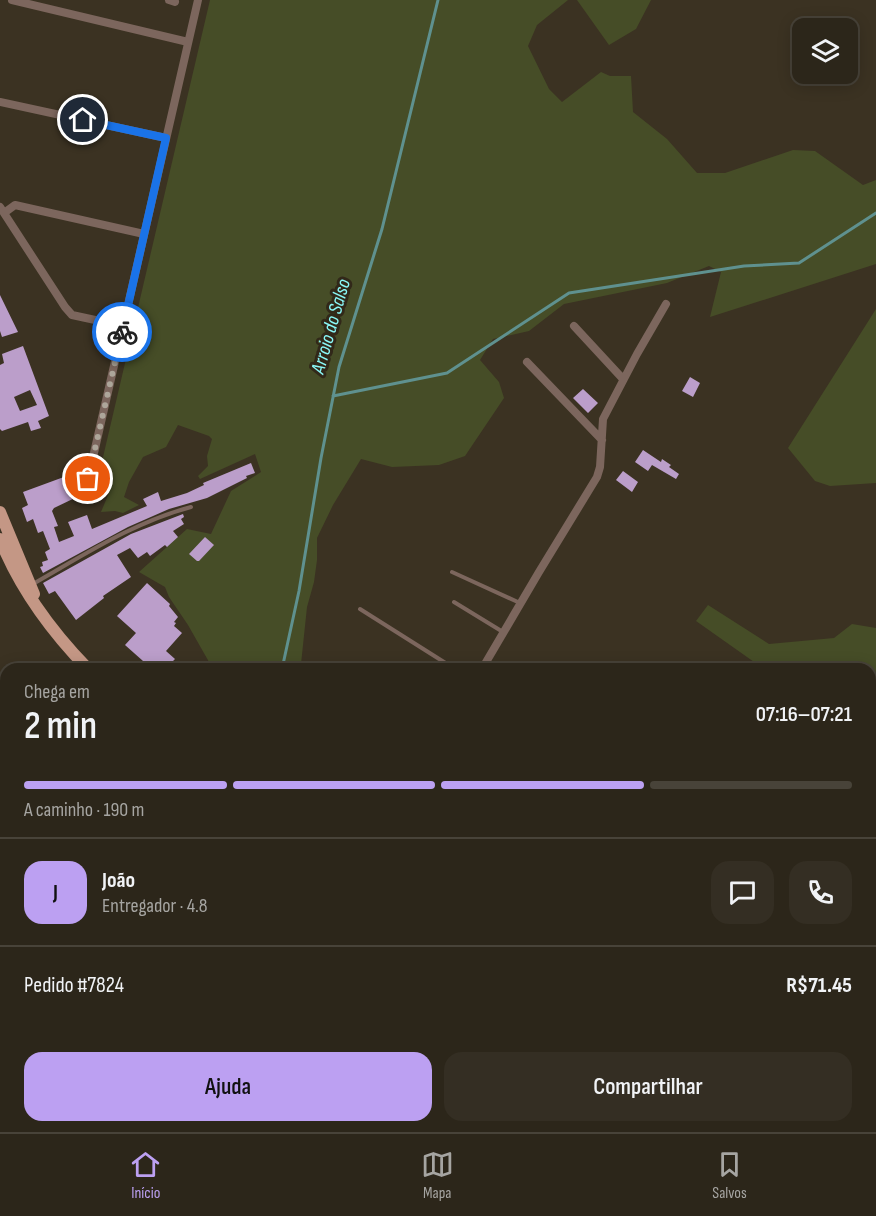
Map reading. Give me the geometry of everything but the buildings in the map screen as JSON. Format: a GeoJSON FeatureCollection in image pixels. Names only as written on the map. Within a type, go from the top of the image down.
{"type":"FeatureCollection","features":[{"type":"Feature","properties":{"kind":"main road"},"geometry":{"type":"LineString","coordinates":[[0,512],[31,585],[39,610]]}},
{"type":"Feature","properties":{"kind":"main road"},"geometry":{"type":"LineString","coordinates":[[0,539],[23,588],[60,641],[82,663]]}},
{"type":"Feature","properties":{"kind":"street"},"geometry":{"type":"LineString","coordinates":[[12,0],[188,42]]}},
{"type":"Feature","properties":{"kind":"street"},"geometry":{"type":"LineString","coordinates":[[88,479],[198,0]]}},
{"type":"Feature","properties":{"kind":"street"},"geometry":{"type":"LineString","coordinates":[[0,102],[166,138]]}},
{"type":"Feature","properties":{"kind":"street"},"geometry":{"type":"LineString","coordinates":[[123,326],[72,315],[64,307],[2,210],[15,205],[144,234]]}},
{"type":"Feature","properties":{"kind":"street"},"geometry":{"type":"LineString","coordinates":[[485,663],[597,477],[600,467],[603,419],[666,304]]}},
{"type":"Feature","properties":{"kind":"street"},"geometry":{"type":"LineString","coordinates":[[574,326],[623,379]]}},
{"type":"Feature","properties":{"kind":"street"},"geometry":{"type":"LineString","coordinates":[[527,362],[602,440]]}},
{"type":"Feature","properties":{"kind":"lane"},"geometry":{"type":"LineString","coordinates":[[31,585],[138,525],[191,507]]}},
{"type":"Feature","properties":{"kind":"lane"},"geometry":{"type":"LineString","coordinates":[[452,572],[520,603]]}},
{"type":"Feature","properties":{"kind":"lane"},"geometry":{"type":"LineString","coordinates":[[454,602],[503,632]]}},
{"type":"Feature","properties":{"kind":"lane"},"geometry":{"type":"LineString","coordinates":[[360,609],[446,663]]}},
{"type":"Feature","properties":{"kind":"green space"},"geometry":{"type":"Polygon","coordinates":[[[210,0],[568,0],[537,25],[528,46],[549,89],[562,102],[601,72],[610,76],[631,76],[633,112],[667,139],[697,173],[725,173],[793,150],[815,151],[863,185],[876,180],[876,264],[710,317],[721,272],[709,266],[667,283],[564,304],[529,331],[493,339],[480,360],[499,382],[504,398],[465,456],[439,465],[392,467],[361,459],[333,505],[317,538],[317,560],[307,607],[301,663],[210,663],[165,587],[139,572],[187,529],[211,534],[231,491],[261,472],[255,454],[200,479],[198,476],[208,466],[207,456],[212,439],[178,425],[166,447],[143,457],[129,482],[124,497],[139,505],[123,513],[101,512],[109,493],[100,470],[210,0]]]}},
{"type":"Feature","properties":{"kind":"green space"},"geometry":{"type":"Polygon","coordinates":[[[577,0],[651,0],[636,29],[609,45],[577,0]]]}},
{"type":"Feature","properties":{"kind":"green space"},"geometry":{"type":"Polygon","coordinates":[[[876,309],[876,483],[830,486],[815,481],[788,448],[876,309]]]}},
{"type":"Feature","properties":{"kind":"green space"},"geometry":{"type":"Polygon","coordinates":[[[708,605],[769,644],[834,638],[852,624],[876,628],[876,663],[756,663],[696,621],[708,605]]]}},
{"type":"Feature","properties":{"kind":"waterway","name":"Arroio do Salso"},"geometry":{"type":"LineString","coordinates":[[283,663],[299,591],[339,367],[382,229],[438,0]]}},
{"type":"Feature","properties":{"kind":"waterway"},"geometry":{"type":"LineString","coordinates":[[333,396],[447,373],[569,293],[744,266],[799,263],[876,213]]}},
{"type":"Feature","properties":{"kind":"way so far"},"geometry":{"type":"LineString","coordinates":[[88,479],[122,332]]}},
{"type":"Feature","properties":{"kind":"route"},"geometry":{"type":"LineString","coordinates":[[83,120],[166,138],[122,332]]}}]}
